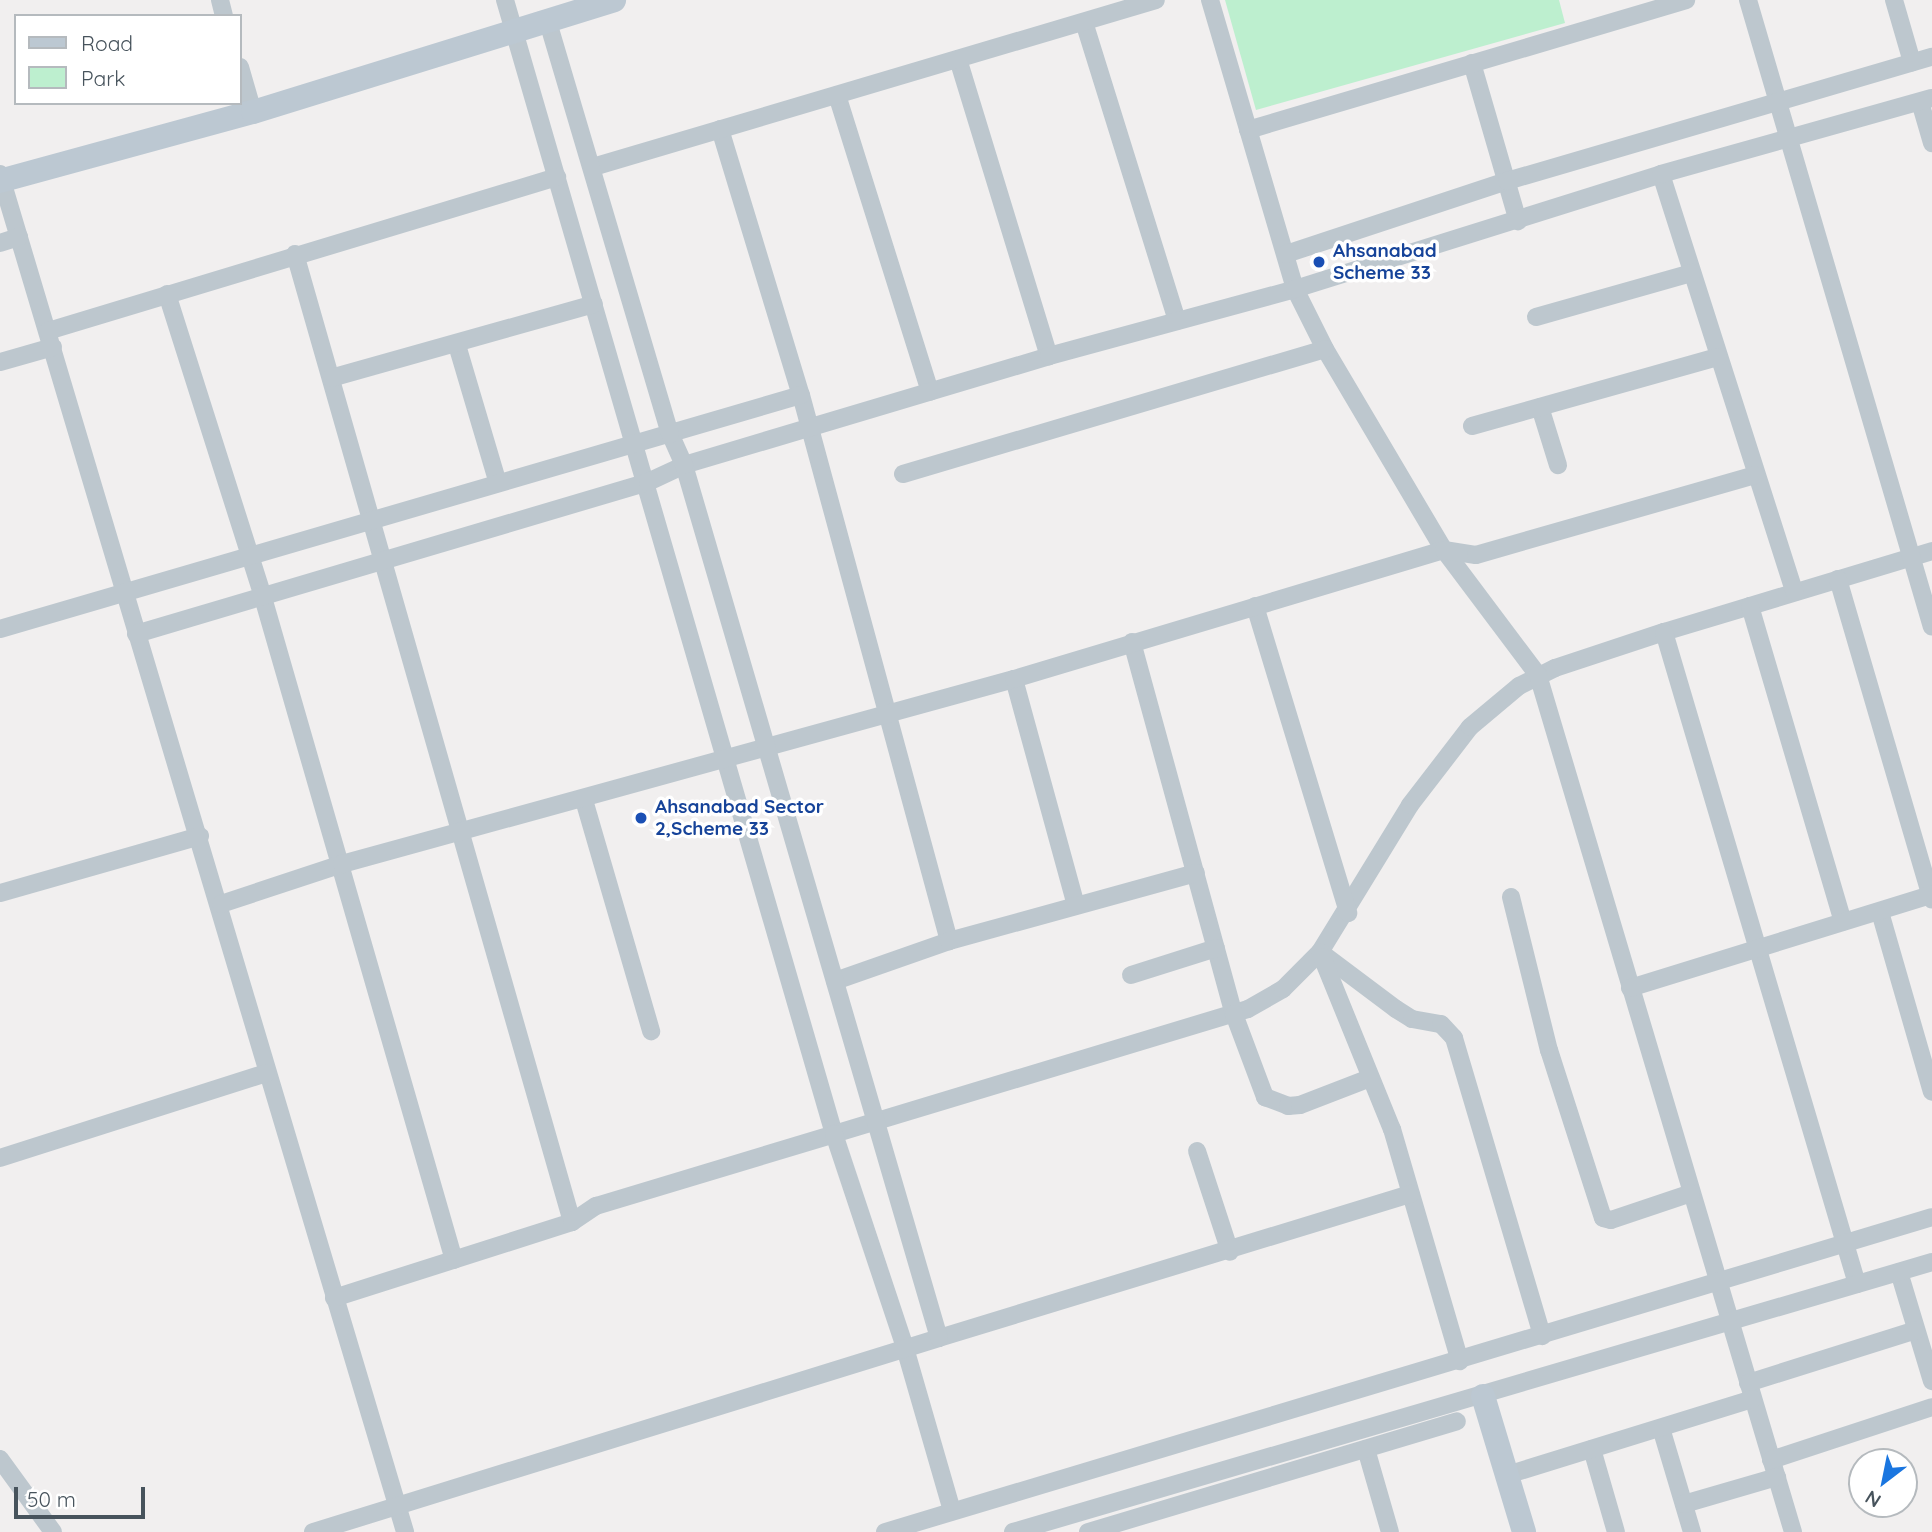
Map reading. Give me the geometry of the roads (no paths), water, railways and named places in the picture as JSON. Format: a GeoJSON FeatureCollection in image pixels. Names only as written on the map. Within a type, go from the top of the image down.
{"type":"FeatureCollection","features":[{"type":"Feature","properties":{"kind":"street"},"geometry":{"type":"LineString","coordinates":[[505,0],[594,304],[632,446],[648,482],[834,1133],[905,1348],[952,1511]]}},
{"type":"Feature","properties":{"kind":"street"},"geometry":{"type":"LineString","coordinates":[[405,1532],[266,1073],[221,904],[123,593],[1,179],[253,112],[514,28],[548,21],[614,0]]}},
{"type":"Feature","properties":{"kind":"street"},"geometry":{"type":"LineString","coordinates":[[593,167],[1156,0]]}},
{"type":"Feature","properties":{"kind":"street"},"geometry":{"type":"LineString","coordinates":[[1210,0],[1295,289],[1325,349],[1444,550],[1538,675],[1793,1532]]}},
{"type":"Feature","properties":{"kind":"street"},"geometry":{"type":"LineString","coordinates":[[1248,130],[1686,0]]}},
{"type":"Feature","properties":{"kind":"street"},"geometry":{"type":"LineString","coordinates":[[1748,0],[1932,627]]}},
{"type":"Feature","properties":{"kind":"street"},"geometry":{"type":"LineString","coordinates":[[1894,0],[1912,62]]}},
{"type":"Feature","properties":{"kind":"street"},"geometry":{"type":"LineString","coordinates":[[548,21],[670,434],[684,465],[939,1338]]}},
{"type":"Feature","properties":{"kind":"street"},"geometry":{"type":"LineString","coordinates":[[1084,22],[1177,321]]}},
{"type":"Feature","properties":{"kind":"street"},"geometry":{"type":"LineString","coordinates":[[1286,254],[1507,181],[1932,57]]}},
{"type":"Feature","properties":{"kind":"street"},"geometry":{"type":"LineString","coordinates":[[958,59],[1049,356]]}},
{"type":"Feature","properties":{"kind":"street"},"geometry":{"type":"LineString","coordinates":[[1472,63],[1518,220]]}},
{"type":"Feature","properties":{"kind":"street"},"geometry":{"type":"LineString","coordinates":[[242,74],[253,112]]}},
{"type":"Feature","properties":{"kind":"street"},"geometry":{"type":"LineString","coordinates":[[837,95],[930,392]]}},
{"type":"Feature","properties":{"kind":"street"},"geometry":{"type":"LineString","coordinates":[[136,634],[262,594],[380,563],[648,482],[684,465],[809,430],[1049,356],[1295,289],[1661,174],[1926,100],[1932,143]]}},
{"type":"Feature","properties":{"kind":"street"},"geometry":{"type":"LineString","coordinates":[[720,129],[801,396],[885,714],[949,942]]}},
{"type":"Feature","properties":{"kind":"street"},"geometry":{"type":"LineString","coordinates":[[1661,174],[1794,592]]}},
{"type":"Feature","properties":{"kind":"street"},"geometry":{"type":"LineString","coordinates":[[0,362],[50,339],[167,294],[557,177]]}},
{"type":"Feature","properties":{"kind":"street"},"geometry":{"type":"LineString","coordinates":[[0,243],[19,237]]}},
{"type":"Feature","properties":{"kind":"street"},"geometry":{"type":"LineString","coordinates":[[295,254],[372,520],[380,563],[572,1222]]}},
{"type":"Feature","properties":{"kind":"street"},"geometry":{"type":"LineString","coordinates":[[1536,317],[1692,273]]}},
{"type":"Feature","properties":{"kind":"street"},"geometry":{"type":"LineString","coordinates":[[167,294],[262,594],[454,1260]]}},
{"type":"Feature","properties":{"kind":"street"},"geometry":{"type":"LineString","coordinates":[[331,378],[457,345],[594,304]]}},
{"type":"Feature","properties":{"kind":"street"},"geometry":{"type":"LineString","coordinates":[[457,345],[498,484]]}},
{"type":"Feature","properties":{"kind":"street"},"geometry":{"type":"LineString","coordinates":[[903,474],[1325,349]]}},
{"type":"Feature","properties":{"kind":"street"},"geometry":{"type":"LineString","coordinates":[[1472,426],[1718,357]]}},
{"type":"Feature","properties":{"kind":"street"},"geometry":{"type":"LineString","coordinates":[[0,629],[801,396]]}},
{"type":"Feature","properties":{"kind":"street"},"geometry":{"type":"LineString","coordinates":[[1540,407],[1558,465]]}},
{"type":"Feature","properties":{"kind":"street"},"geometry":{"type":"LineString","coordinates":[[221,904],[342,864],[458,835],[1014,679],[1444,550],[1476,555],[1755,475]]}},
{"type":"Feature","properties":{"kind":"street"},"geometry":{"type":"LineString","coordinates":[[334,1298],[572,1222],[596,1206],[1234,1014],[1283,989],[1320,952],[1348,913],[1410,805],[1469,727],[1538,675],[1664,632],[1932,551]]}},
{"type":"Feature","properties":{"kind":"street"},"geometry":{"type":"LineString","coordinates":[[1630,988],[1755,948],[1931,898],[1838,579]]}},
{"type":"Feature","properties":{"kind":"street"},"geometry":{"type":"LineString","coordinates":[[1255,606],[1348,913]]}},
{"type":"Feature","properties":{"kind":"street"},"geometry":{"type":"LineString","coordinates":[[1750,606],[1843,922]]}},
{"type":"Feature","properties":{"kind":"street"},"geometry":{"type":"LineString","coordinates":[[1664,632],[1755,948],[1857,1284]]}},
{"type":"Feature","properties":{"kind":"street"},"geometry":{"type":"LineString","coordinates":[[1132,642],[1234,1014],[1265,1097],[1277,1102],[1300,1105],[1370,1078]]}},
{"type":"Feature","properties":{"kind":"street"},"geometry":{"type":"LineString","coordinates":[[1014,679],[1076,905]]}},
{"type":"Feature","properties":{"kind":"street"},"geometry":{"type":"LineString","coordinates":[[584,800],[651,1031]]}},
{"type":"Feature","properties":{"kind":"street"},"geometry":{"type":"LineString","coordinates":[[0,892],[200,836]]}},
{"type":"Feature","properties":{"kind":"street"},"geometry":{"type":"LineString","coordinates":[[835,981],[949,942],[1196,873]]}},
{"type":"Feature","properties":{"kind":"street"},"geometry":{"type":"LineString","coordinates":[[1511,897],[1549,1050],[1603,1218],[1611,1220],[1691,1193]]}},
{"type":"Feature","properties":{"kind":"street"},"geometry":{"type":"LineString","coordinates":[[1880,912],[1932,1092]]}},
{"type":"Feature","properties":{"kind":"street"},"geometry":{"type":"LineString","coordinates":[[1131,975],[1216,948]]}},
{"type":"Feature","properties":{"kind":"street"},"geometry":{"type":"LineString","coordinates":[[1320,952],[1392,1129],[1460,1361]]}},
{"type":"Feature","properties":{"kind":"street"},"geometry":{"type":"LineString","coordinates":[[1320,952],[1395,1009],[1412,1019],[1441,1024],[1454,1038],[1542,1336]]}},
{"type":"Feature","properties":{"kind":"street"},"geometry":{"type":"LineString","coordinates":[[0,1158],[266,1073]]}},
{"type":"Feature","properties":{"kind":"street"},"geometry":{"type":"LineString","coordinates":[[1197,1151],[1230,1252]]}},
{"type":"Feature","properties":{"kind":"street"},"geometry":{"type":"LineString","coordinates":[[313,1532],[398,1508],[905,1348],[1230,1252],[1411,1194]]}},
{"type":"Feature","properties":{"kind":"street"},"geometry":{"type":"LineString","coordinates":[[885,1532],[1932,1217]]}},
{"type":"Feature","properties":{"kind":"street"},"geometry":{"type":"LineString","coordinates":[[1013,1532],[1932,1262]]}},
{"type":"Feature","properties":{"kind":"street"},"geometry":{"type":"LineString","coordinates":[[1899,1272],[1932,1381]]}},
{"type":"Feature","properties":{"kind":"street"},"geometry":{"type":"LineString","coordinates":[[1507,1475],[1661,1427],[1916,1330]]}},
{"type":"Feature","properties":{"kind":"street"},"geometry":{"type":"LineString","coordinates":[[1483,1396],[1524,1532]]}},
{"type":"Feature","properties":{"kind":"street"},"geometry":{"type":"LineString","coordinates":[[1684,1504],[1932,1407]]}},
{"type":"Feature","properties":{"kind":"street"},"geometry":{"type":"LineString","coordinates":[[1088,1532],[1135,1526],[1457,1421]]}},
{"type":"Feature","properties":{"kind":"street"},"geometry":{"type":"LineString","coordinates":[[1661,1427],[1692,1532]]}},
{"type":"Feature","properties":{"kind":"street"},"geometry":{"type":"LineString","coordinates":[[1366,1449],[1388,1531]]}},
{"type":"Feature","properties":{"kind":"street"},"geometry":{"type":"LineString","coordinates":[[1591,1449],[1616,1532]]}},
{"type":"Feature","properties":{"kind":"street"},"geometry":{"type":"LineString","coordinates":[[0,1458],[52,1532]]}},
{"type":"Feature","properties":{"kind":"place","name":"Ahsanabad Scheme 33"},"geometry":{"type":"Point","coordinates":[1319,262]}},
{"type":"Feature","properties":{"kind":"place","name":"Ahsanabad Sector 2,Scheme 33"},"geometry":{"type":"Point","coordinates":[641,818]}}]}
